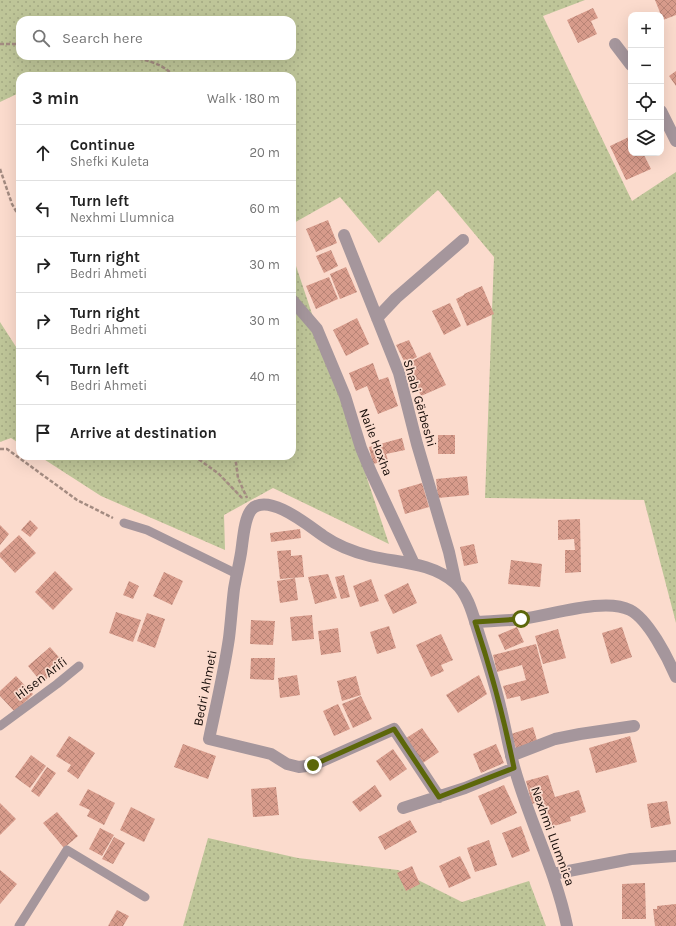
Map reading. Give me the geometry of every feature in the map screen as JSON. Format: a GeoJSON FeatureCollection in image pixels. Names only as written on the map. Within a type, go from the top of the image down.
{"type":"FeatureCollection","features":[{"type":"Feature","properties":{"kind":"street"},"geometry":{"type":"LineString","coordinates":[[615,44],[628,61]]}},
{"type":"Feature","properties":{"kind":"street"},"geometry":{"type":"LineString","coordinates":[[664,117],[676,141]]}},
{"type":"Feature","properties":{"kind":"street","name":"Shabi Gërbeshi"},"geometry":{"type":"LineString","coordinates":[[344,235],[399,373],[419,452],[449,552],[456,584]]}},
{"type":"Feature","properties":{"kind":"street"},"geometry":{"type":"LineString","coordinates":[[377,318],[396,298],[463,240]]}},
{"type":"Feature","properties":{"kind":"street","name":"Naile Hoxha"},"geometry":{"type":"LineString","coordinates":[[296,305],[317,329],[345,396],[361,448],[414,564]]}},
{"type":"Feature","properties":{"kind":"street","name":"Nexhmi Llumnica"},"geometry":{"type":"LineString","coordinates":[[252,509],[269,504],[293,514],[333,542],[351,550],[371,556],[414,564],[442,574],[456,584],[466,597],[494,682],[513,762],[523,796],[553,874],[562,902],[567,926]]}},
{"type":"Feature","properties":{"kind":"street","name":"Bedri Ahmeti"},"geometry":{"type":"LineString","coordinates":[[252,509],[244,532],[228,646],[209,739],[271,754],[287,764],[298,767],[313,765],[394,729],[439,797]]}},
{"type":"Feature","properties":{"kind":"street"},"geometry":{"type":"LineString","coordinates":[[475,622],[521,619],[604,605],[620,605],[631,610],[643,621],[668,658],[676,677]]}},
{"type":"Feature","properties":{"kind":"street"},"geometry":{"type":"LineString","coordinates":[[403,808],[439,797],[513,762],[554,739],[634,726]]}},
{"type":"Feature","properties":{"kind":"street"},"geometry":{"type":"LineString","coordinates":[[553,874],[631,859],[676,856]]}},
{"type":"Feature","properties":{"kind":"lane"},"geometry":{"type":"LineString","coordinates":[[124,523],[147,530],[238,574]]}},
{"type":"Feature","properties":{"kind":"lane","name":"Hisen Arifi"},"geometry":{"type":"LineString","coordinates":[[0,726],[79,666]]}},
{"type":"Feature","properties":{"kind":"lane"},"geometry":{"type":"LineString","coordinates":[[19,926],[67,850],[145,897]]}},
{"type":"Feature","properties":{"kind":"path"},"geometry":{"type":"LineString","coordinates":[[0,44],[16,44]]}},
{"type":"Feature","properties":{"kind":"path"},"geometry":{"type":"LineString","coordinates":[[150,60],[171,72]]}},
{"type":"Feature","properties":{"kind":"path"},"geometry":{"type":"LineString","coordinates":[[0,169],[12,204],[16,211]]}},
{"type":"Feature","properties":{"kind":"path"},"geometry":{"type":"LineString","coordinates":[[0,449],[7,449],[16,456]]}},
{"type":"Feature","properties":{"kind":"path"},"geometry":{"type":"LineString","coordinates":[[22,460],[77,500],[124,523]]}},
{"type":"Feature","properties":{"kind":"path"},"geometry":{"type":"LineString","coordinates":[[200,460],[219,474],[252,509]]}},
{"type":"Feature","properties":{"kind":"path"},"geometry":{"type":"LineString","coordinates":[[235,460],[238,478],[252,509]]}},
{"type":"Feature","properties":{"kind":"green space"},"geometry":{"type":"Polygon","coordinates":[[[0,0],[585,0],[543,16],[632,201],[676,172],[676,623],[644,500],[485,498],[494,257],[438,190],[379,243],[340,197],[296,222],[296,72],[16,72],[16,94],[0,102],[0,0]]]}},
{"type":"Feature","properties":{"kind":"green space"},"geometry":{"type":"Polygon","coordinates":[[[296,266],[389,544],[273,488],[224,515],[225,550],[101,496],[45,460],[296,460],[296,266]]]}},
{"type":"Feature","properties":{"kind":"green space"},"geometry":{"type":"Polygon","coordinates":[[[0,322],[16,347],[16,441],[11,438],[0,442],[0,322]]]}},
{"type":"Feature","properties":{"kind":"green space"},"geometry":{"type":"Polygon","coordinates":[[[208,838],[298,858],[398,870],[462,902],[529,881],[546,926],[183,926],[208,838]]]}},
{"type":"Feature","properties":{"kind":"building"},"geometry":{"type":"Polygon","coordinates":[[[655,0],[676,0],[676,15],[664,20],[664,12],[660,12],[655,0]]]}},
{"type":"Feature","properties":{"kind":"building"},"geometry":{"type":"Polygon","coordinates":[[[593,8],[598,18],[591,21],[597,34],[578,43],[567,20],[593,8]]]}},
{"type":"Feature","properties":{"kind":"building"},"geometry":{"type":"Polygon","coordinates":[[[676,71],[676,86],[669,76],[676,71]]]}},
{"type":"Feature","properties":{"kind":"building"},"geometry":{"type":"Polygon","coordinates":[[[628,137],[628,156],[644,156],[651,169],[626,180],[610,146],[628,137]]]}},
{"type":"Feature","properties":{"kind":"building"},"geometry":{"type":"Polygon","coordinates":[[[328,220],[337,243],[316,252],[306,229],[328,220]]]}},
{"type":"Feature","properties":{"kind":"building"},"geometry":{"type":"Polygon","coordinates":[[[331,250],[338,266],[324,273],[316,256],[331,250]]]}},
{"type":"Feature","properties":{"kind":"building"},"geometry":{"type":"Polygon","coordinates":[[[346,267],[357,292],[340,299],[330,274],[346,267]]]}},
{"type":"Feature","properties":{"kind":"building"},"geometry":{"type":"Polygon","coordinates":[[[329,277],[338,299],[316,309],[306,286],[329,277]]]}},
{"type":"Feature","properties":{"kind":"building"},"geometry":{"type":"Polygon","coordinates":[[[482,286],[494,314],[467,326],[456,299],[482,286]]]}},
{"type":"Feature","properties":{"kind":"building"},"geometry":{"type":"Polygon","coordinates":[[[450,303],[461,326],[444,335],[432,311],[450,303]]]}},
{"type":"Feature","properties":{"kind":"building"},"geometry":{"type":"Polygon","coordinates":[[[357,318],[369,344],[346,356],[333,330],[357,318]]]}},
{"type":"Feature","properties":{"kind":"building"},"geometry":{"type":"Polygon","coordinates":[[[409,340],[417,357],[405,363],[396,345],[409,340]]]}},
{"type":"Feature","properties":{"kind":"building"},"geometry":{"type":"Polygon","coordinates":[[[430,352],[446,385],[421,396],[406,364],[430,352]]]}},
{"type":"Feature","properties":{"kind":"building"},"geometry":{"type":"Polygon","coordinates":[[[373,363],[379,380],[388,377],[398,406],[378,414],[367,386],[356,391],[349,373],[373,363]]]}},
{"type":"Feature","properties":{"kind":"building"},"geometry":{"type":"Polygon","coordinates":[[[438,435],[455,435],[455,454],[438,454],[438,435]]]}},
{"type":"Feature","properties":{"kind":"building"},"geometry":{"type":"Polygon","coordinates":[[[402,438],[405,450],[386,454],[388,460],[373,464],[369,447],[402,438]]]}},
{"type":"Feature","properties":{"kind":"building"},"geometry":{"type":"Polygon","coordinates":[[[467,476],[469,495],[438,498],[436,479],[467,476]]]}},
{"type":"Feature","properties":{"kind":"building"},"geometry":{"type":"Polygon","coordinates":[[[422,483],[429,507],[405,514],[398,490],[422,483]]]}},
{"type":"Feature","properties":{"kind":"building"},"geometry":{"type":"Polygon","coordinates":[[[580,519],[581,572],[565,573],[565,550],[575,550],[574,539],[558,540],[558,520],[580,519]]]}},
{"type":"Feature","properties":{"kind":"building"},"geometry":{"type":"Polygon","coordinates":[[[30,520],[38,528],[30,537],[21,530],[30,520]]]}},
{"type":"Feature","properties":{"kind":"building"},"geometry":{"type":"Polygon","coordinates":[[[0,525],[9,534],[0,545],[0,525]]]}},
{"type":"Feature","properties":{"kind":"building"},"geometry":{"type":"Polygon","coordinates":[[[300,529],[301,538],[271,542],[270,533],[300,529]]]}},
{"type":"Feature","properties":{"kind":"building"},"geometry":{"type":"Polygon","coordinates":[[[19,535],[36,553],[15,573],[0,557],[0,553],[19,535]]]}},
{"type":"Feature","properties":{"kind":"building"},"geometry":{"type":"Polygon","coordinates":[[[474,544],[478,563],[464,566],[460,547],[474,544]]]}},
{"type":"Feature","properties":{"kind":"building"},"geometry":{"type":"Polygon","coordinates":[[[291,550],[291,556],[302,555],[304,577],[280,579],[277,551],[291,550]]]}},
{"type":"Feature","properties":{"kind":"building"},"geometry":{"type":"Polygon","coordinates":[[[511,560],[542,564],[540,587],[508,584],[511,560]]]}},
{"type":"Feature","properties":{"kind":"building"},"geometry":{"type":"Polygon","coordinates":[[[55,571],[73,589],[53,610],[35,592],[55,571]]]}},
{"type":"Feature","properties":{"kind":"building"},"geometry":{"type":"Polygon","coordinates":[[[164,572],[183,581],[172,605],[153,596],[164,572]]]}},
{"type":"Feature","properties":{"kind":"building"},"geometry":{"type":"Polygon","coordinates":[[[328,574],[337,598],[315,604],[308,577],[328,574]]]}},
{"type":"Feature","properties":{"kind":"building"},"geometry":{"type":"Polygon","coordinates":[[[344,575],[350,597],[341,599],[335,577],[344,575]]]}},
{"type":"Feature","properties":{"kind":"building"},"geometry":{"type":"Polygon","coordinates":[[[295,578],[298,600],[280,603],[277,581],[295,578]]]}},
{"type":"Feature","properties":{"kind":"building"},"geometry":{"type":"Polygon","coordinates":[[[371,579],[379,601],[360,607],[353,586],[371,579]]]}},
{"type":"Feature","properties":{"kind":"building"},"geometry":{"type":"Polygon","coordinates":[[[129,581],[139,586],[133,599],[123,595],[129,581]]]}},
{"type":"Feature","properties":{"kind":"building"},"geometry":{"type":"Polygon","coordinates":[[[408,583],[417,603],[393,614],[384,595],[408,583]]]}},
{"type":"Feature","properties":{"kind":"building"},"geometry":{"type":"Polygon","coordinates":[[[116,612],[141,620],[133,642],[109,633],[116,612]]]}},
{"type":"Feature","properties":{"kind":"building"},"geometry":{"type":"Polygon","coordinates":[[[147,613],[165,619],[155,648],[137,641],[147,613]]]}},
{"type":"Feature","properties":{"kind":"building"},"geometry":{"type":"Polygon","coordinates":[[[312,615],[314,639],[292,641],[290,617],[312,615]]]}},
{"type":"Feature","properties":{"kind":"building"},"geometry":{"type":"Polygon","coordinates":[[[251,620],[275,621],[273,645],[250,644],[251,620]]]}},
{"type":"Feature","properties":{"kind":"building"},"geometry":{"type":"Polygon","coordinates":[[[389,626],[396,648],[377,654],[370,632],[389,626]]]}},
{"type":"Feature","properties":{"kind":"building"},"geometry":{"type":"Polygon","coordinates":[[[517,627],[524,642],[505,650],[498,635],[517,627]]]}},
{"type":"Feature","properties":{"kind":"building"},"geometry":{"type":"Polygon","coordinates":[[[622,627],[632,657],[611,664],[602,633],[622,627]]]}},
{"type":"Feature","properties":{"kind":"building"},"geometry":{"type":"Polygon","coordinates":[[[338,628],[341,652],[321,655],[318,631],[338,628]]]}},
{"type":"Feature","properties":{"kind":"building"},"geometry":{"type":"Polygon","coordinates":[[[558,629],[566,658],[543,664],[535,636],[558,629]]]}},
{"type":"Feature","properties":{"kind":"building"},"geometry":{"type":"Polygon","coordinates":[[[441,634],[453,660],[441,665],[444,671],[431,677],[416,645],[441,634]]]}},
{"type":"Feature","properties":{"kind":"building"},"geometry":{"type":"Polygon","coordinates":[[[536,644],[549,693],[521,701],[520,696],[507,699],[503,686],[526,680],[522,665],[497,672],[493,655],[536,644]]]}},
{"type":"Feature","properties":{"kind":"building"},"geometry":{"type":"Polygon","coordinates":[[[50,647],[64,663],[42,683],[28,666],[50,647]]]}},
{"type":"Feature","properties":{"kind":"building"},"geometry":{"type":"Polygon","coordinates":[[[251,658],[275,658],[274,680],[250,679],[251,658]]]}},
{"type":"Feature","properties":{"kind":"building"},"geometry":{"type":"Polygon","coordinates":[[[297,675],[300,695],[280,698],[278,678],[297,675]]]}},
{"type":"Feature","properties":{"kind":"building"},"geometry":{"type":"Polygon","coordinates":[[[479,675],[487,694],[458,713],[446,695],[479,675]]]}},
{"type":"Feature","properties":{"kind":"building"},"geometry":{"type":"Polygon","coordinates":[[[16,676],[33,694],[15,712],[0,696],[0,691],[16,676]]]}},
{"type":"Feature","properties":{"kind":"building"},"geometry":{"type":"Polygon","coordinates":[[[356,676],[361,695],[342,701],[337,681],[356,676]]]}},
{"type":"Feature","properties":{"kind":"building"},"geometry":{"type":"Polygon","coordinates":[[[361,696],[372,719],[353,728],[342,704],[361,696]]]}},
{"type":"Feature","properties":{"kind":"building"},"geometry":{"type":"Polygon","coordinates":[[[338,704],[350,729],[334,736],[323,711],[338,704]]]}},
{"type":"Feature","properties":{"kind":"building"},"geometry":{"type":"Polygon","coordinates":[[[533,727],[538,744],[517,751],[511,734],[533,727]]]}},
{"type":"Feature","properties":{"kind":"building"},"geometry":{"type":"Polygon","coordinates":[[[422,728],[439,752],[420,765],[403,740],[422,728]]]}},
{"type":"Feature","properties":{"kind":"building"},"geometry":{"type":"Polygon","coordinates":[[[69,736],[95,753],[78,779],[67,771],[71,765],[56,756],[69,736]]]}},
{"type":"Feature","properties":{"kind":"building"},"geometry":{"type":"Polygon","coordinates":[[[630,736],[637,762],[596,773],[589,748],[630,736]]]}},
{"type":"Feature","properties":{"kind":"building"},"geometry":{"type":"Polygon","coordinates":[[[183,744],[216,756],[208,779],[174,767],[183,744]]]}},
{"type":"Feature","properties":{"kind":"building"},"geometry":{"type":"Polygon","coordinates":[[[496,744],[504,763],[481,773],[473,754],[496,744]]]}},
{"type":"Feature","properties":{"kind":"building"},"geometry":{"type":"Polygon","coordinates":[[[393,749],[407,769],[390,781],[376,761],[393,749]]]}},
{"type":"Feature","properties":{"kind":"building"},"geometry":{"type":"Polygon","coordinates":[[[31,755],[46,766],[30,788],[15,777],[31,755]]]}},
{"type":"Feature","properties":{"kind":"building"},"geometry":{"type":"Polygon","coordinates":[[[47,767],[56,773],[39,797],[31,791],[47,767]]]}},
{"type":"Feature","properties":{"kind":"building"},"geometry":{"type":"Polygon","coordinates":[[[548,775],[555,797],[579,790],[586,812],[570,817],[571,821],[547,828],[539,802],[532,804],[526,781],[548,775]]]}},
{"type":"Feature","properties":{"kind":"building"},"geometry":{"type":"Polygon","coordinates":[[[375,785],[382,796],[360,812],[352,802],[375,785]]]}},
{"type":"Feature","properties":{"kind":"building"},"geometry":{"type":"Polygon","coordinates":[[[504,785],[517,813],[491,825],[478,796],[504,785]]]}},
{"type":"Feature","properties":{"kind":"building"},"geometry":{"type":"Polygon","coordinates":[[[276,787],[279,815],[253,817],[251,789],[276,787]]]}},
{"type":"Feature","properties":{"kind":"building"},"geometry":{"type":"Polygon","coordinates":[[[88,789],[115,803],[104,825],[87,816],[90,810],[79,805],[88,789]]]}},
{"type":"Feature","properties":{"kind":"building"},"geometry":{"type":"Polygon","coordinates":[[[667,801],[671,824],[651,828],[647,804],[667,801]]]}},
{"type":"Feature","properties":{"kind":"building"},"geometry":{"type":"Polygon","coordinates":[[[0,803],[16,819],[0,835],[0,803]]]}},
{"type":"Feature","properties":{"kind":"building"},"geometry":{"type":"Polygon","coordinates":[[[131,807],[155,819],[144,842],[120,830],[131,807]]]}},
{"type":"Feature","properties":{"kind":"building"},"geometry":{"type":"Polygon","coordinates":[[[57,812],[78,836],[64,848],[43,823],[57,812]]]}},
{"type":"Feature","properties":{"kind":"building"},"geometry":{"type":"Polygon","coordinates":[[[410,820],[417,832],[385,850],[378,837],[410,820]]]}},
{"type":"Feature","properties":{"kind":"building"},"geometry":{"type":"Polygon","coordinates":[[[521,826],[530,851],[512,858],[502,833],[521,826]]]}},
{"type":"Feature","properties":{"kind":"building"},"geometry":{"type":"Polygon","coordinates":[[[100,828],[114,835],[102,856],[89,849],[100,828]]]}},
{"type":"Feature","properties":{"kind":"building"},"geometry":{"type":"Polygon","coordinates":[[[114,837],[125,843],[113,864],[102,859],[114,837]]]}},
{"type":"Feature","properties":{"kind":"building"},"geometry":{"type":"Polygon","coordinates":[[[489,840],[497,865],[475,872],[467,848],[489,840]]]}},
{"type":"Feature","properties":{"kind":"building"},"geometry":{"type":"Polygon","coordinates":[[[460,856],[471,878],[449,888],[439,866],[460,856]]]}},
{"type":"Feature","properties":{"kind":"building"},"geometry":{"type":"Polygon","coordinates":[[[412,866],[420,884],[406,891],[397,873],[412,866]]]}},
{"type":"Feature","properties":{"kind":"building"},"geometry":{"type":"Polygon","coordinates":[[[0,870],[17,884],[0,904],[0,870]]]}},
{"type":"Feature","properties":{"kind":"building"},"geometry":{"type":"Polygon","coordinates":[[[645,883],[646,919],[622,919],[622,884],[645,883]]]}},
{"type":"Feature","properties":{"kind":"building"},"geometry":{"type":"Polygon","coordinates":[[[676,904],[676,926],[655,926],[653,909],[657,909],[657,906],[676,904]]]}},
{"type":"Feature","properties":{"kind":"building"},"geometry":{"type":"Polygon","coordinates":[[[117,910],[129,916],[123,926],[108,926],[117,910]]]}},
{"type":"Feature","properties":{"kind":"route"},"geometry":{"type":"LineString","coordinates":[[313,765],[394,729],[439,797],[514,768],[502,711],[475,622],[521,619]]}}]}
